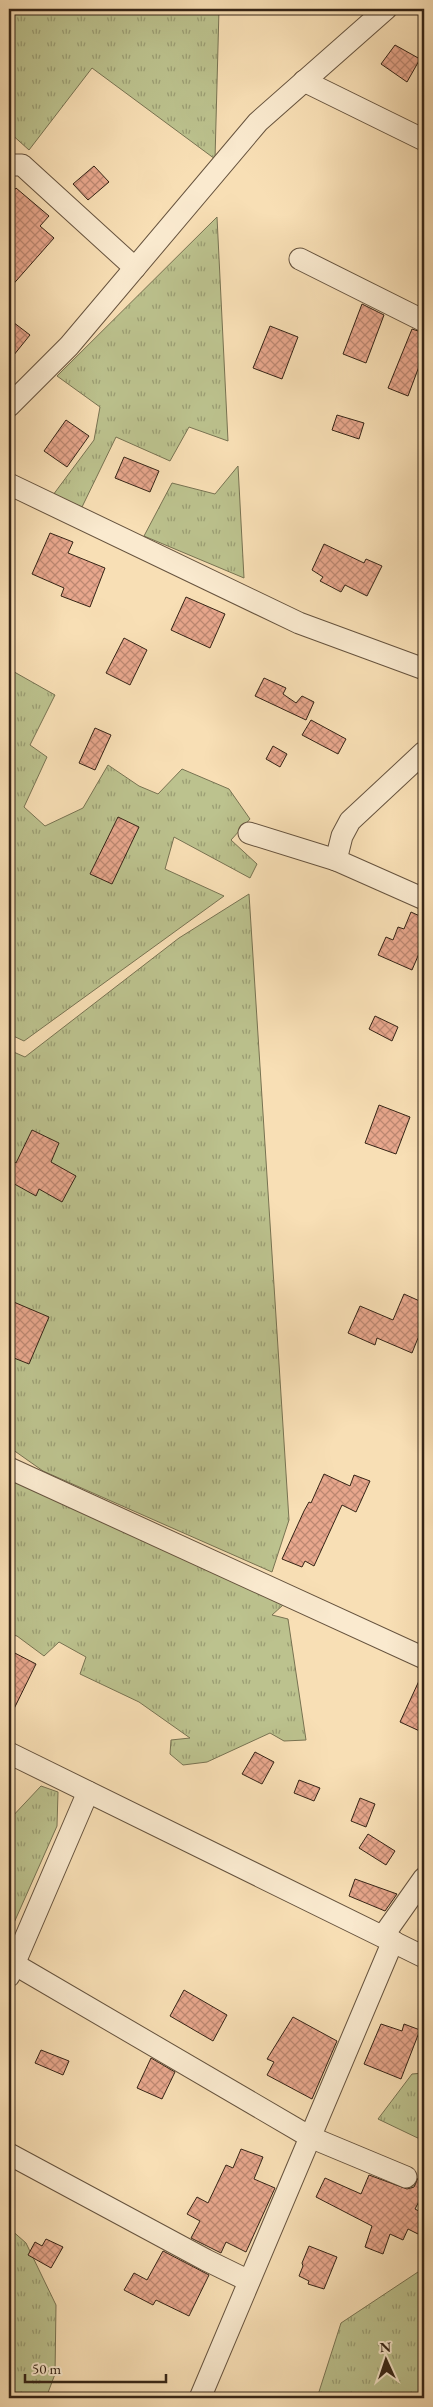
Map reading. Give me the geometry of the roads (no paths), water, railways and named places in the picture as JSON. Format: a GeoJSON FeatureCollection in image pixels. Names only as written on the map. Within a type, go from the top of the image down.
{"type":"FeatureCollection","features":[{"type":"Feature","properties":{"kind":"street"},"geometry":{"type":"LineString","coordinates":[[9,406],[69,346],[258,122],[386,9]]}},
{"type":"Feature","properties":{"kind":"street"},"geometry":{"type":"LineString","coordinates":[[304,81],[424,140]]}},
{"type":"Feature","properties":{"kind":"street"},"geometry":{"type":"LineString","coordinates":[[9,165],[22,165],[135,268]]}},
{"type":"Feature","properties":{"kind":"street"},"geometry":{"type":"LineString","coordinates":[[300,259],[424,321]]}},
{"type":"Feature","properties":{"kind":"street"},"geometry":{"type":"LineString","coordinates":[[9,484],[299,624],[424,669]]}},
{"type":"Feature","properties":{"kind":"street"},"geometry":{"type":"LineString","coordinates":[[336,860],[342,836],[350,821],[424,752]]}},
{"type":"Feature","properties":{"kind":"street"},"geometry":{"type":"LineString","coordinates":[[249,833],[336,860],[424,899]]}},
{"type":"Feature","properties":{"kind":"street"},"geometry":{"type":"LineString","coordinates":[[9,1468],[424,1658]]}},
{"type":"Feature","properties":{"kind":"street"},"geometry":{"type":"LineString","coordinates":[[9,1752],[424,1957]]}},
{"type":"Feature","properties":{"kind":"street"},"geometry":{"type":"LineString","coordinates":[[88,1792],[11,1970],[310,2137],[406,2177]]}},
{"type":"Feature","properties":{"kind":"street"},"geometry":{"type":"LineString","coordinates":[[200,2398],[310,2137],[388,1939],[424,1878]]}},
{"type":"Feature","properties":{"kind":"street"},"geometry":{"type":"LineString","coordinates":[[9,2154],[206,2260],[249,2281]]}}]}
